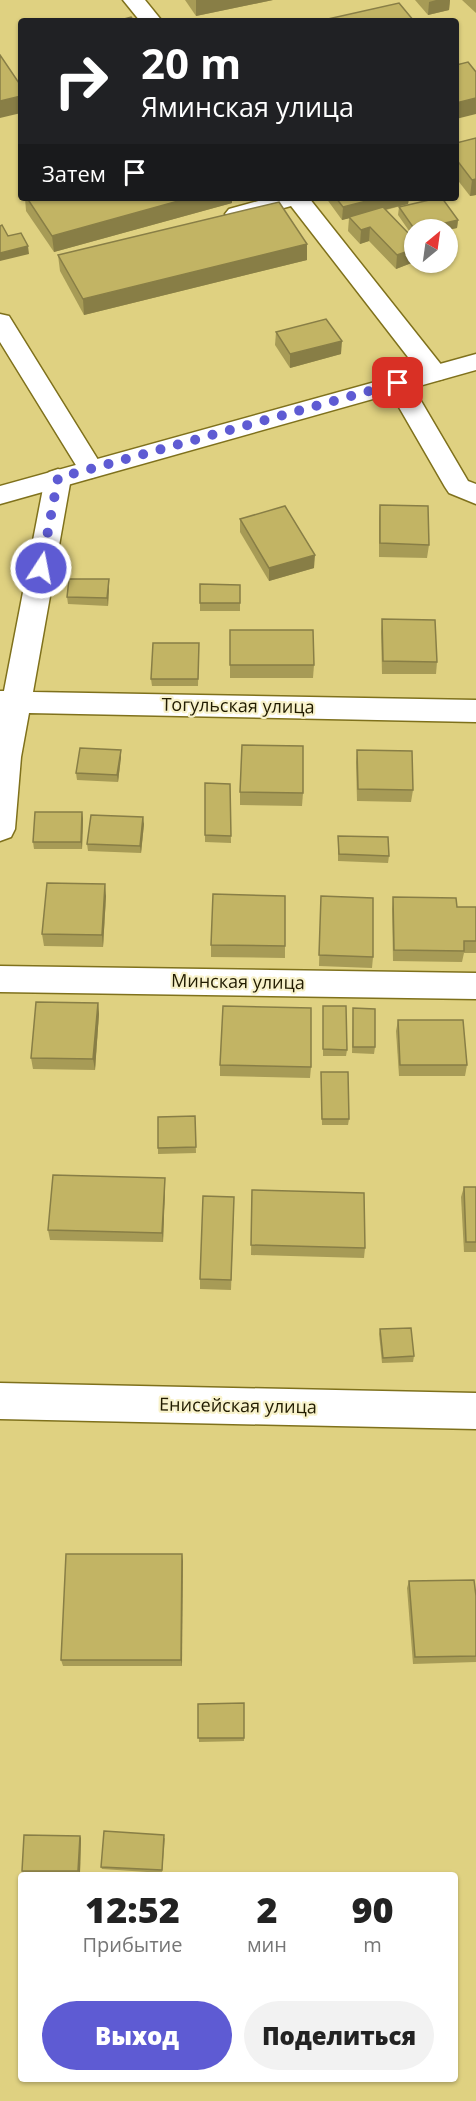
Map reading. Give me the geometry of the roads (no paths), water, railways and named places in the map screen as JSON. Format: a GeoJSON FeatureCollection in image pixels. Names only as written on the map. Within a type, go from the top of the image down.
{"type":"FeatureCollection","features":[{"type":"Feature","properties":{"kind":"street"},"geometry":{"type":"LineString","coordinates":[[134,0],[149,18]]}},
{"type":"Feature","properties":{"kind":"street"},"geometry":{"type":"LineString","coordinates":[[218,219],[285,201]]}},
{"type":"Feature","properties":{"kind":"street"},"geometry":{"type":"LineString","coordinates":[[298,201],[434,373]]}},
{"type":"Feature","properties":{"kind":"street"},"geometry":{"type":"LineString","coordinates":[[0,322],[91,469]]}},
{"type":"Feature","properties":{"kind":"street"},"geometry":{"type":"LineString","coordinates":[[0,495],[476,362]]}},
{"type":"Feature","properties":{"kind":"street"},"geometry":{"type":"LineString","coordinates":[[398,383],[458,487],[476,495]]}},
{"type":"Feature","properties":{"kind":"street"},"geometry":{"type":"LineString","coordinates":[[0,829],[8,702],[58,478]]}},
{"type":"Feature","properties":{"kind":"street","name":"Тогульская улица"},"geometry":{"type":"LineString","coordinates":[[8,702],[476,711]]}},
{"type":"Feature","properties":{"kind":"street","name":"Минская улица"},"geometry":{"type":"LineString","coordinates":[[0,979],[476,986]]}},
{"type":"Feature","properties":{"kind":"street","name":"Енисейская улица"},"geometry":{"type":"LineString","coordinates":[[0,1401],[476,1411]]}}]}
